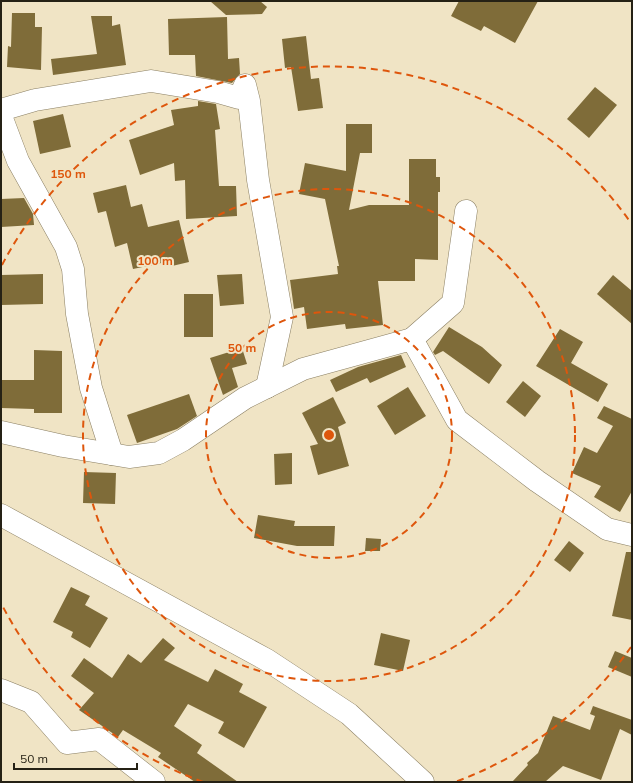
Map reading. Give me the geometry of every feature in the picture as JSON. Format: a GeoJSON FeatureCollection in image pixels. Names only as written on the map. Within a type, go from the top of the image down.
{"type":"FeatureCollection","features":[{"type":"Feature","properties":{"kind":"street"},"geometry":{"type":"LineString","coordinates":[[1,110],[35,100],[151,81],[218,92],[239,98],[245,86],[249,101],[258,180],[282,317],[266,387]]}},
{"type":"Feature","properties":{"kind":"street"},"geometry":{"type":"LineString","coordinates":[[1,116],[9,161],[66,247],[71,262],[76,287],[77,314],[91,388],[112,454]]}},
{"type":"Feature","properties":{"kind":"street"},"geometry":{"type":"LineString","coordinates":[[1,432],[63,446],[129,457],[159,453],[183,440],[245,398],[303,369],[412,339],[453,303],[466,212]]}},
{"type":"Feature","properties":{"kind":"street"},"geometry":{"type":"LineString","coordinates":[[412,339],[457,420],[538,481],[607,529],[632,536]]}},
{"type":"Feature","properties":{"kind":"street"},"geometry":{"type":"LineString","coordinates":[[1,515],[267,660],[349,714],[423,782]]}},
{"type":"Feature","properties":{"kind":"street"},"geometry":{"type":"LineString","coordinates":[[1,690],[31,702],[67,744],[99,739],[154,782]]}},
{"type":"Feature","properties":{"kind":"building"},"geometry":{"type":"Polygon","coordinates":[[[210,1],[260,1],[267,7],[262,14],[226,15],[210,1]]]}},
{"type":"Feature","properties":{"kind":"building"},"geometry":{"type":"Polygon","coordinates":[[[459,1],[538,1],[515,43],[484,26],[481,31],[451,16],[459,1]]]}},
{"type":"Feature","properties":{"kind":"building"},"geometry":{"type":"Polygon","coordinates":[[[12,13],[35,13],[35,27],[42,27],[41,70],[7,67],[8,46],[11,47],[12,13]]]}},
{"type":"Feature","properties":{"kind":"building"},"geometry":{"type":"Polygon","coordinates":[[[91,16],[112,16],[112,26],[120,24],[126,65],[53,75],[51,59],[97,54],[91,16]]]}},
{"type":"Feature","properties":{"kind":"building"},"geometry":{"type":"Polygon","coordinates":[[[227,17],[228,59],[239,58],[240,74],[232,83],[196,76],[195,55],[169,55],[168,19],[227,17]]]}},
{"type":"Feature","properties":{"kind":"building"},"geometry":{"type":"Polygon","coordinates":[[[306,36],[311,79],[319,78],[323,108],[298,111],[291,67],[285,68],[282,39],[306,36]]]}},
{"type":"Feature","properties":{"kind":"building"},"geometry":{"type":"Polygon","coordinates":[[[595,87],[617,105],[589,138],[567,119],[595,87]]]}},
{"type":"Feature","properties":{"kind":"building"},"geometry":{"type":"Polygon","coordinates":[[[198,101],[216,104],[220,129],[215,130],[219,186],[236,186],[237,216],[186,219],[185,180],[175,181],[174,163],[140,175],[129,140],[174,125],[171,110],[198,106],[198,101]]]}},
{"type":"Feature","properties":{"kind":"building"},"geometry":{"type":"Polygon","coordinates":[[[63,114],[71,147],[40,154],[33,121],[63,114]]]}},
{"type":"Feature","properties":{"kind":"building"},"geometry":{"type":"Polygon","coordinates":[[[346,124],[372,124],[372,153],[360,153],[349,210],[369,205],[409,205],[409,159],[436,159],[436,177],[440,177],[440,192],[438,192],[438,260],[415,259],[415,281],[378,281],[383,325],[346,329],[345,324],[307,329],[304,307],[294,309],[290,280],[338,274],[337,266],[339,266],[325,199],[299,194],[305,163],[346,171],[346,124]]]}},
{"type":"Feature","properties":{"kind":"building"},"geometry":{"type":"Polygon","coordinates":[[[126,185],[131,207],[142,204],[148,227],[179,220],[189,262],[172,266],[171,261],[133,269],[127,243],[115,247],[106,211],[98,213],[93,193],[126,185]]]}},
{"type":"Feature","properties":{"kind":"building"},"geometry":{"type":"Polygon","coordinates":[[[24,198],[33,214],[34,225],[1,227],[1,199],[24,198]]]}},
{"type":"Feature","properties":{"kind":"building"},"geometry":{"type":"Polygon","coordinates":[[[43,274],[43,304],[1,305],[1,275],[43,274]]]}},
{"type":"Feature","properties":{"kind":"building"},"geometry":{"type":"Polygon","coordinates":[[[242,274],[244,304],[220,306],[217,275],[242,274]]]}},
{"type":"Feature","properties":{"kind":"building"},"geometry":{"type":"Polygon","coordinates":[[[613,275],[632,291],[632,324],[597,294],[613,275]]]}},
{"type":"Feature","properties":{"kind":"building"},"geometry":{"type":"Polygon","coordinates":[[[184,294],[213,294],[213,337],[184,337],[184,294]]]}},
{"type":"Feature","properties":{"kind":"building"},"geometry":{"type":"Polygon","coordinates":[[[449,327],[482,347],[502,365],[489,384],[443,351],[435,355],[433,352],[449,327]]]}},
{"type":"Feature","properties":{"kind":"building"},"geometry":{"type":"Polygon","coordinates":[[[560,329],[583,342],[571,363],[608,384],[598,402],[536,366],[560,329]]]}},
{"type":"Feature","properties":{"kind":"building"},"geometry":{"type":"Polygon","coordinates":[[[242,348],[247,364],[232,368],[238,387],[223,395],[210,358],[242,348]]]}},
{"type":"Feature","properties":{"kind":"building"},"geometry":{"type":"Polygon","coordinates":[[[34,350],[62,351],[62,413],[34,413],[34,409],[1,408],[1,380],[34,380],[34,350]]]}},
{"type":"Feature","properties":{"kind":"building"},"geometry":{"type":"Polygon","coordinates":[[[401,355],[406,367],[370,383],[367,378],[336,392],[330,380],[358,367],[401,355]]]}},
{"type":"Feature","properties":{"kind":"building"},"geometry":{"type":"Polygon","coordinates":[[[523,381],[541,396],[525,417],[506,402],[523,381]]]}},
{"type":"Feature","properties":{"kind":"building"},"geometry":{"type":"Polygon","coordinates":[[[408,387],[426,416],[395,435],[377,406],[408,387]]]}},
{"type":"Feature","properties":{"kind":"building"},"geometry":{"type":"Polygon","coordinates":[[[189,394],[197,416],[177,429],[137,443],[127,415],[189,394]]]}},
{"type":"Feature","properties":{"kind":"building"},"geometry":{"type":"Polygon","coordinates":[[[333,397],[346,423],[338,427],[349,466],[318,475],[310,446],[318,444],[302,413],[333,397]]]}},
{"type":"Feature","properties":{"kind":"building"},"geometry":{"type":"Polygon","coordinates":[[[604,406],[632,419],[632,491],[620,512],[594,497],[601,486],[572,473],[584,447],[597,453],[613,426],[597,418],[604,406]]]}},
{"type":"Feature","properties":{"kind":"building"},"geometry":{"type":"Polygon","coordinates":[[[292,453],[292,484],[275,485],[274,454],[292,453]]]}},
{"type":"Feature","properties":{"kind":"building"},"geometry":{"type":"Polygon","coordinates":[[[84,472],[116,473],[115,504],[83,503],[84,472]]]}},
{"type":"Feature","properties":{"kind":"building"},"geometry":{"type":"Polygon","coordinates":[[[258,515],[295,521],[294,526],[335,526],[334,546],[297,546],[254,538],[258,515]]]}},
{"type":"Feature","properties":{"kind":"building"},"geometry":{"type":"Polygon","coordinates":[[[366,538],[381,539],[380,551],[365,551],[366,538]]]}},
{"type":"Feature","properties":{"kind":"building"},"geometry":{"type":"Polygon","coordinates":[[[569,541],[584,553],[570,572],[554,560],[569,541]]]}},
{"type":"Feature","properties":{"kind":"building"},"geometry":{"type":"Polygon","coordinates":[[[626,552],[632,552],[632,620],[612,616],[626,552]]]}},
{"type":"Feature","properties":{"kind":"building"},"geometry":{"type":"Polygon","coordinates":[[[71,587],[90,596],[85,605],[108,618],[90,648],[71,637],[73,632],[53,622],[71,587]]]}},
{"type":"Feature","properties":{"kind":"building"},"geometry":{"type":"Polygon","coordinates":[[[381,633],[410,640],[403,671],[374,665],[381,633]]]}},
{"type":"Feature","properties":{"kind":"building"},"geometry":{"type":"Polygon","coordinates":[[[163,638],[175,648],[164,660],[208,682],[215,669],[243,684],[239,692],[267,707],[244,748],[218,733],[224,722],[188,704],[174,726],[202,745],[197,753],[238,782],[195,782],[158,757],[161,753],[123,730],[118,737],[79,710],[94,693],[71,676],[84,658],[112,678],[128,654],[141,663],[163,638]]]}},
{"type":"Feature","properties":{"kind":"building"},"geometry":{"type":"Polygon","coordinates":[[[615,651],[632,658],[632,677],[608,667],[615,651]]]}},
{"type":"Feature","properties":{"kind":"building"},"geometry":{"type":"Polygon","coordinates":[[[593,706],[632,720],[632,735],[620,729],[601,780],[563,766],[545,782],[512,782],[528,765],[527,763],[538,753],[553,716],[590,730],[595,716],[590,714],[593,706]]]}}]}
